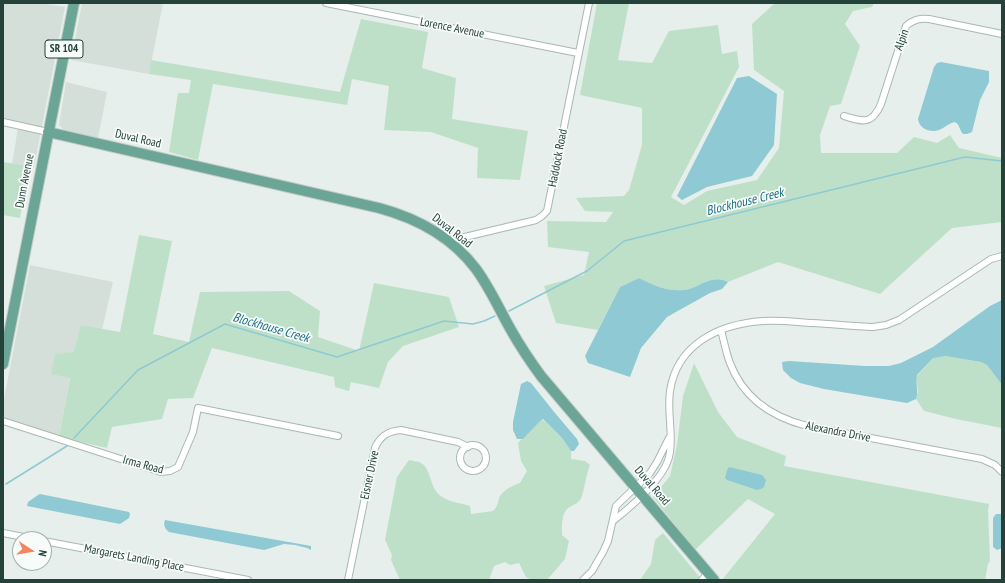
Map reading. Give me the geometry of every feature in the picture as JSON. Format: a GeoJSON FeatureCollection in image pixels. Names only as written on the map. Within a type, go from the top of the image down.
{"type":"FeatureCollection","features":[{"type":"Feature","properties":{"kind":"main road","name":"Dunn Avenue"},"geometry":{"type":"LineString","coordinates":[[3,364],[74,3]]}},
{"type":"Feature","properties":{"kind":"main road","name":"Duval Road"},"geometry":{"type":"LineString","coordinates":[[48,132],[390,211],[425,225],[448,241],[469,261],[481,277],[524,353],[541,376],[639,491],[708,578]]}},
{"type":"Feature","properties":{"kind":"street","name":"Lorence Avenue"},"geometry":{"type":"LineString","coordinates":[[326,3],[578,53]]}},
{"type":"Feature","properties":{"kind":"street","name":"Haddock Road"},"geometry":{"type":"LineString","coordinates":[[448,241],[536,220],[547,211],[589,3]]}},
{"type":"Feature","properties":{"kind":"street","name":"Alpin"},"geometry":{"type":"LineString","coordinates":[[844,116],[866,121],[877,114],[906,26],[915,20],[921,18],[929,19],[1002,34]]}},
{"type":"Feature","properties":{"kind":"street","name":"Duval Road"},"geometry":{"type":"LineString","coordinates":[[3,122],[48,132]]}},
{"type":"Feature","properties":{"kind":"street"},"geometry":{"type":"LineString","coordinates":[[583,580],[592,571],[603,552],[616,506],[621,500],[656,481],[666,467],[671,451],[669,392],[676,370],[682,359],[706,336],[721,330],[744,324],[765,321],[873,327],[886,325],[899,320],[992,259],[1002,256]]}},
{"type":"Feature","properties":{"kind":"street","name":"Alexandra Drive"},"geometry":{"type":"LineString","coordinates":[[721,330],[730,363],[742,385],[764,408],[783,419],[806,426],[982,459],[995,465],[1002,472]]}},
{"type":"Feature","properties":{"kind":"street","name":"Irma Road"},"geometry":{"type":"LineString","coordinates":[[3,421],[161,472],[170,471],[178,467],[194,432],[198,408],[338,436]]}},
{"type":"Feature","properties":{"kind":"street","name":"Eisner Drive"},"geometry":{"type":"LineString","coordinates":[[348,580],[375,448],[382,437],[393,431],[401,430],[458,442],[468,447],[476,445],[485,452],[486,461],[477,471],[468,470],[462,464],[461,456],[464,449],[468,447]]}},
{"type":"Feature","properties":{"kind":"street"},"geometry":{"type":"LineString","coordinates":[[613,520],[624,512],[639,491],[658,462],[670,434]]}},
{"type":"Feature","properties":{"kind":"street","name":"Margarets Landing Place"},"geometry":{"type":"LineString","coordinates":[[52,543],[248,580]]}},
{"type":"Feature","properties":{"kind":"shaded area"},"geometry":{"type":"Polygon","coordinates":[[[3,3],[41,3],[65,7],[34,167],[12,164],[19,122],[3,119],[3,3]]]}},
{"type":"Feature","properties":{"kind":"shaded area"},"geometry":{"type":"Polygon","coordinates":[[[82,3],[163,3],[149,74],[71,60],[82,3]]]}},
{"type":"Feature","properties":{"kind":"shaded area"},"geometry":{"type":"Polygon","coordinates":[[[66,82],[107,92],[98,138],[64,130],[59,125],[66,82]]]}},
{"type":"Feature","properties":{"kind":"shaded area"},"geometry":{"type":"Polygon","coordinates":[[[30,265],[113,282],[102,330],[82,325],[70,377],[59,437],[3,418],[3,404],[30,265]]]}},
{"type":"Feature","properties":{"kind":"green space"},"geometry":{"type":"Polygon","coordinates":[[[597,3],[629,3],[618,60],[652,63],[669,31],[718,25],[722,54],[737,51],[739,67],[671,197],[684,205],[707,191],[757,180],[779,148],[784,91],[754,70],[752,24],[775,3],[874,3],[872,7],[853,11],[845,24],[860,46],[841,104],[830,106],[820,135],[821,153],[897,153],[914,137],[937,143],[950,135],[959,148],[1002,158],[1002,222],[952,228],[880,294],[778,262],[728,282],[716,279],[684,290],[666,289],[639,278],[620,287],[598,330],[556,323],[544,286],[584,275],[589,252],[548,247],[547,221],[606,222],[613,212],[585,211],[576,198],[624,196],[629,190],[642,145],[642,108],[580,95],[597,3]]]}},
{"type":"Feature","properties":{"kind":"green space"},"geometry":{"type":"Polygon","coordinates":[[[361,19],[428,32],[422,68],[456,78],[452,119],[528,131],[520,180],[477,178],[478,148],[431,132],[384,130],[389,86],[352,79],[347,105],[213,84],[198,160],[169,152],[178,93],[189,93],[191,80],[149,74],[151,60],[340,92],[361,19]]]}},
{"type":"Feature","properties":{"kind":"green space"},"geometry":{"type":"Polygon","coordinates":[[[3,162],[29,166],[20,218],[3,215],[3,162]]]}},
{"type":"Feature","properties":{"kind":"green space"},"geometry":{"type":"Polygon","coordinates":[[[139,235],[172,241],[153,334],[189,342],[200,292],[289,291],[320,311],[318,337],[359,351],[374,283],[449,297],[459,327],[403,346],[388,362],[379,388],[351,382],[349,391],[335,387],[334,377],[212,348],[193,398],[168,399],[162,419],[112,427],[107,448],[59,437],[70,378],[51,374],[55,354],[74,352],[81,325],[120,332],[139,235]]]}},
{"type":"Feature","properties":{"kind":"green space"},"geometry":{"type":"Polygon","coordinates":[[[937,356],[981,362],[987,365],[1002,385],[1002,428],[924,411],[916,399],[918,391],[916,377],[933,358],[937,356]]]}},
{"type":"Feature","properties":{"kind":"green space"},"geometry":{"type":"Polygon","coordinates":[[[694,363],[718,412],[737,437],[786,456],[784,466],[989,504],[990,561],[985,580],[722,580],[775,514],[748,499],[695,550],[653,497],[670,476],[677,445],[683,396],[694,363]]]}},
{"type":"Feature","properties":{"kind":"green space"},"geometry":{"type":"Polygon","coordinates":[[[541,419],[562,438],[571,451],[571,459],[585,461],[590,465],[581,499],[568,508],[564,513],[562,535],[569,541],[565,559],[547,580],[532,580],[526,577],[519,563],[510,565],[505,562],[494,566],[489,580],[400,580],[391,560],[392,555],[385,540],[397,477],[409,460],[420,462],[424,465],[434,488],[439,495],[452,501],[470,506],[471,514],[493,511],[500,496],[509,488],[520,483],[527,471],[521,461],[518,443],[541,419]]]}},
{"type":"Feature","properties":{"kind":"green space"},"geometry":{"type":"Polygon","coordinates":[[[663,533],[702,580],[640,580],[651,564],[655,540],[663,533]]]}},
{"type":"Feature","properties":{"kind":"water"},"geometry":{"type":"Polygon","coordinates":[[[941,62],[989,71],[989,82],[980,100],[972,132],[963,134],[954,122],[939,130],[932,131],[923,128],[919,122],[918,119],[934,67],[937,63],[941,62]]]}},
{"type":"Feature","properties":{"kind":"water"},"geometry":{"type":"Polygon","coordinates":[[[749,76],[777,94],[774,145],[752,176],[707,187],[682,200],[677,196],[737,78],[749,76]]]}},
{"type":"Feature","properties":{"kind":"water"},"geometry":{"type":"Polygon","coordinates":[[[639,278],[660,287],[672,290],[690,289],[716,279],[728,282],[722,289],[710,293],[667,317],[641,348],[630,377],[588,363],[585,356],[620,287],[639,278]]]}},
{"type":"Feature","properties":{"kind":"water"},"geometry":{"type":"Polygon","coordinates":[[[1002,300],[1002,385],[987,365],[981,362],[945,356],[933,358],[917,375],[916,399],[907,403],[824,389],[800,383],[791,378],[783,370],[782,362],[789,361],[865,366],[889,366],[901,363],[933,347],[990,306],[1002,300]]]}},
{"type":"Feature","properties":{"kind":"water"},"geometry":{"type":"Polygon","coordinates":[[[527,381],[531,383],[577,439],[579,444],[574,451],[571,451],[562,438],[543,419],[523,439],[517,439],[513,430],[513,422],[521,384],[527,381]]]}},
{"type":"Feature","properties":{"kind":"water"},"geometry":{"type":"Polygon","coordinates":[[[729,467],[762,475],[766,480],[764,487],[757,490],[727,480],[725,478],[729,467]]]}},
{"type":"Feature","properties":{"kind":"water"},"geometry":{"type":"Polygon","coordinates":[[[40,494],[129,512],[130,514],[129,518],[120,524],[27,506],[28,502],[40,494]]]}},
{"type":"Feature","properties":{"kind":"water"},"geometry":{"type":"Polygon","coordinates":[[[996,514],[1002,514],[1002,548],[997,550],[993,547],[993,518],[996,514]]]}},
{"type":"Feature","properties":{"kind":"water"},"geometry":{"type":"Polygon","coordinates":[[[165,520],[311,546],[311,550],[295,545],[284,544],[264,550],[169,532],[166,530],[164,524],[165,520]]]}},
{"type":"Feature","properties":{"kind":"waterway","name":"Blockhouse Creek"},"geometry":{"type":"LineString","coordinates":[[509,311],[587,271],[624,241],[965,157],[1002,161]]}},
{"type":"Feature","properties":{"kind":"waterway","name":"Blockhouse Creek"},"geometry":{"type":"LineString","coordinates":[[74,438],[138,370],[225,324],[337,357],[444,321],[473,324],[495,316]]}},
{"type":"Feature","properties":{"kind":"waterway","name":"Blockhouse Creek"},"geometry":{"type":"LineString","coordinates":[[6,484],[67,446]]}}]}
